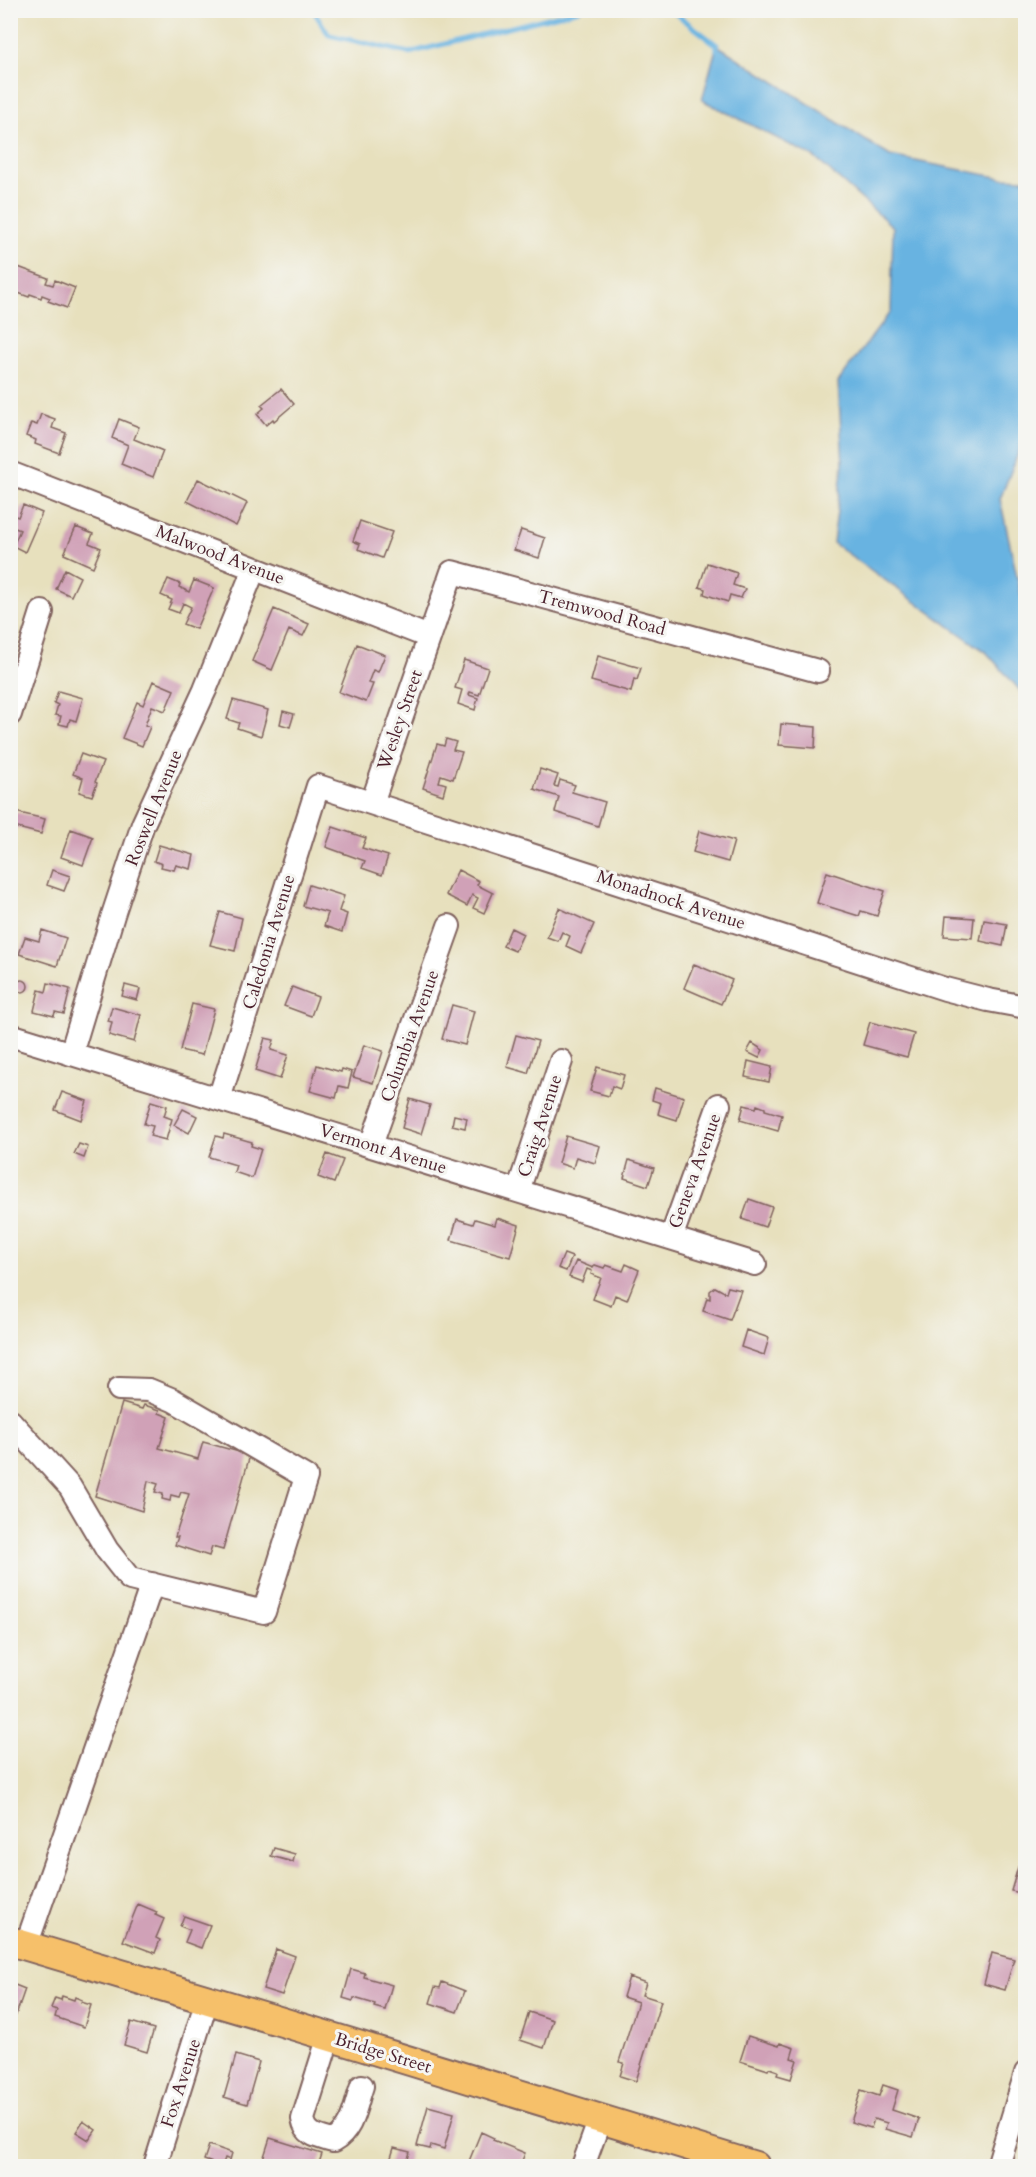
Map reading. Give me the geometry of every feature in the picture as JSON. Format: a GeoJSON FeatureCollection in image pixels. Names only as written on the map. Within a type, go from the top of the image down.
{"type":"FeatureCollection","features":[{"type":"Feature","properties":{"kind":"main road","name":"Bridge Street"},"geometry":{"type":"LineString","coordinates":[[18,1944],[329,2036],[738,2164]]}},
{"type":"Feature","properties":{"kind":"street","name":"Malwood Avenue"},"geometry":{"type":"LineString","coordinates":[[10,473],[429,637]]}},
{"type":"Feature","properties":{"kind":"street","name":"Roswell Avenue"},"geometry":{"type":"LineString","coordinates":[[71,1054],[143,824],[205,690],[254,569]]}},
{"type":"Feature","properties":{"kind":"street","name":"Tremwood Road"},"geometry":{"type":"LineString","coordinates":[[429,637],[452,572],[818,671]]}},
{"type":"Feature","properties":{"kind":"street"},"geometry":{"type":"LineString","coordinates":[[10,714],[42,612]]}},
{"type":"Feature","properties":{"kind":"street","name":"Wesley Street"},"geometry":{"type":"LineString","coordinates":[[372,803],[429,637]]}},
{"type":"Feature","properties":{"kind":"street","name":"Monadnock Avenue"},"geometry":{"type":"LineString","coordinates":[[318,786],[945,989],[1026,1007]]}},
{"type":"Feature","properties":{"kind":"street","name":"Caledonia Avenue"},"geometry":{"type":"LineString","coordinates":[[219,1099],[318,786]]}},
{"type":"Feature","properties":{"kind":"street","name":"Columbia Avenue"},"geometry":{"type":"LineString","coordinates":[[371,1145],[449,926]]}},
{"type":"Feature","properties":{"kind":"street","name":"Vermont Avenue"},"geometry":{"type":"LineString","coordinates":[[10,1035],[755,1264]]}},
{"type":"Feature","properties":{"kind":"street","name":"Craig Avenue"},"geometry":{"type":"LineString","coordinates":[[518,1191],[561,1061]]}},
{"type":"Feature","properties":{"kind":"street","name":"Geneva Avenue"},"geometry":{"type":"LineString","coordinates":[[671,1238],[719,1105]]}},
{"type":"Feature","properties":{"kind":"street"},"geometry":{"type":"LineString","coordinates":[[10,1421],[70,1487],[107,1550],[129,1579],[264,1612],[306,1477],[173,1400],[149,1390],[119,1389]]}},
{"type":"Feature","properties":{"kind":"street"},"geometry":{"type":"LineString","coordinates":[[18,1944],[152,1584]]}},
{"type":"Feature","properties":{"kind":"street","name":"Fox Avenue"},"geometry":{"type":"LineString","coordinates":[[155,2166],[207,2000]]}},
{"type":"Feature","properties":{"kind":"street"},"geometry":{"type":"LineString","coordinates":[[329,2036],[303,2119],[304,2128],[312,2135],[333,2140],[342,2136],[350,2124],[362,2086]]}},
{"type":"Feature","properties":{"kind":"street"},"geometry":{"type":"LineString","coordinates":[[998,2166],[1026,2073]]}},
{"type":"Feature","properties":{"kind":"street"},"geometry":{"type":"LineString","coordinates":[[583,2166],[600,2119]]}},
{"type":"Feature","properties":{"kind":"water"},"geometry":{"type":"Polygon","coordinates":[[[717,45],[890,156],[1002,178],[1025,179],[1025,436],[1000,499],[1025,613],[1025,696],[987,653],[833,543],[843,463],[838,382],[891,311],[893,227],[814,157],[702,100],[717,45]]]}},
{"type":"Feature","properties":{"kind":"building"},"geometry":{"type":"Polygon","coordinates":[[[10,264],[48,278],[46,283],[53,285],[55,280],[75,288],[67,308],[48,301],[50,298],[42,295],[41,298],[30,294],[29,297],[10,290],[10,264]]]}},
{"type":"Feature","properties":{"kind":"building"},"geometry":{"type":"Polygon","coordinates":[[[281,389],[294,404],[266,425],[257,414],[264,408],[261,405],[281,389]]]}},
{"type":"Feature","properties":{"kind":"building"},"geometry":{"type":"Polygon","coordinates":[[[41,414],[55,419],[52,428],[66,433],[59,453],[35,444],[36,440],[26,436],[31,423],[37,425],[41,414]]]}},
{"type":"Feature","properties":{"kind":"building"},"geometry":{"type":"Polygon","coordinates":[[[119,419],[139,427],[134,439],[163,451],[153,477],[121,464],[128,445],[112,438],[119,419]]]}},
{"type":"Feature","properties":{"kind":"building"},"geometry":{"type":"Polygon","coordinates":[[[198,479],[247,503],[236,526],[187,501],[198,479]]]}},
{"type":"Feature","properties":{"kind":"building"},"geometry":{"type":"Polygon","coordinates":[[[23,505],[42,513],[25,552],[13,546],[20,530],[10,526],[10,514],[18,517],[23,505]]]}},
{"type":"Feature","properties":{"kind":"building"},"geometry":{"type":"Polygon","coordinates":[[[360,521],[392,532],[382,558],[358,549],[360,544],[353,541],[360,521]]]}},
{"type":"Feature","properties":{"kind":"building"},"geometry":{"type":"Polygon","coordinates":[[[76,527],[93,534],[89,543],[101,548],[93,567],[64,554],[76,527]]]}},
{"type":"Feature","properties":{"kind":"building"},"geometry":{"type":"Polygon","coordinates":[[[521,530],[545,538],[539,558],[514,550],[521,530]]]}},
{"type":"Feature","properties":{"kind":"building"},"geometry":{"type":"Polygon","coordinates":[[[707,563],[737,573],[733,585],[745,589],[741,598],[730,595],[728,602],[704,594],[705,589],[699,587],[707,563]]]}},
{"type":"Feature","properties":{"kind":"building"},"geometry":{"type":"Polygon","coordinates":[[[65,569],[80,577],[71,596],[56,589],[65,569]]]}},
{"type":"Feature","properties":{"kind":"building"},"geometry":{"type":"Polygon","coordinates":[[[168,579],[180,584],[179,587],[189,592],[194,580],[214,588],[196,629],[183,624],[191,607],[183,603],[179,613],[168,609],[172,600],[161,595],[168,579]]]}},
{"type":"Feature","properties":{"kind":"building"},"geometry":{"type":"Polygon","coordinates":[[[274,609],[309,624],[303,636],[289,630],[272,670],[252,661],[274,609]]]}},
{"type":"Feature","properties":{"kind":"building"},"geometry":{"type":"Polygon","coordinates":[[[357,644],[385,655],[378,672],[373,670],[368,683],[373,684],[366,702],[339,692],[357,644]]]}},
{"type":"Feature","properties":{"kind":"building"},"geometry":{"type":"Polygon","coordinates":[[[598,656],[641,668],[637,680],[634,679],[631,692],[591,681],[598,656]]]}},
{"type":"Feature","properties":{"kind":"building"},"geometry":{"type":"Polygon","coordinates":[[[464,660],[488,668],[479,695],[470,692],[469,695],[478,698],[475,710],[458,704],[462,690],[455,688],[464,660]]]}},
{"type":"Feature","properties":{"kind":"building"},"geometry":{"type":"Polygon","coordinates":[[[153,681],[174,690],[165,711],[152,706],[145,725],[150,727],[142,746],[122,738],[137,702],[143,705],[153,681]]]}},
{"type":"Feature","properties":{"kind":"building"},"geometry":{"type":"Polygon","coordinates":[[[58,691],[83,698],[76,721],[70,719],[68,726],[59,724],[61,716],[55,715],[58,705],[54,703],[58,691]]]}},
{"type":"Feature","properties":{"kind":"building"},"geometry":{"type":"Polygon","coordinates":[[[233,700],[268,710],[261,736],[237,728],[239,723],[227,719],[233,700]]]}},
{"type":"Feature","properties":{"kind":"building"},"geometry":{"type":"Polygon","coordinates":[[[283,711],[294,714],[290,727],[280,724],[283,711]]]}},
{"type":"Feature","properties":{"kind":"building"},"geometry":{"type":"Polygon","coordinates":[[[781,724],[816,727],[815,748],[779,745],[781,724]]]}},
{"type":"Feature","properties":{"kind":"building"},"geometry":{"type":"Polygon","coordinates":[[[446,739],[456,742],[453,750],[462,752],[453,779],[441,775],[439,782],[446,784],[443,795],[423,788],[437,744],[444,746],[446,739]]]}},
{"type":"Feature","properties":{"kind":"building"},"geometry":{"type":"Polygon","coordinates":[[[81,754],[103,762],[92,796],[79,792],[83,778],[73,774],[81,754]]]}},
{"type":"Feature","properties":{"kind":"building"},"geometry":{"type":"Polygon","coordinates":[[[540,769],[558,775],[554,786],[558,787],[560,780],[575,785],[572,792],[605,802],[598,826],[555,812],[559,797],[534,789],[540,769]]]}},
{"type":"Feature","properties":{"kind":"building"},"geometry":{"type":"Polygon","coordinates":[[[11,811],[45,819],[41,834],[10,826],[11,811]]]}},
{"type":"Feature","properties":{"kind":"building"},"geometry":{"type":"Polygon","coordinates":[[[333,827],[366,838],[362,848],[388,856],[382,875],[362,868],[365,861],[326,847],[333,827]]]}},
{"type":"Feature","properties":{"kind":"building"},"geometry":{"type":"Polygon","coordinates":[[[71,829],[93,837],[83,865],[61,857],[71,829]]]}},
{"type":"Feature","properties":{"kind":"building"},"geometry":{"type":"Polygon","coordinates":[[[699,831],[734,841],[728,862],[693,852],[699,831]]]}},
{"type":"Feature","properties":{"kind":"building"},"geometry":{"type":"Polygon","coordinates":[[[159,845],[194,855],[191,869],[176,865],[174,870],[161,867],[162,864],[154,861],[159,845]]]}},
{"type":"Feature","properties":{"kind":"building"},"geometry":{"type":"Polygon","coordinates":[[[52,870],[70,876],[64,891],[47,885],[52,870]]]}},
{"type":"Feature","properties":{"kind":"building"},"geometry":{"type":"Polygon","coordinates":[[[458,870],[479,881],[477,885],[493,893],[484,913],[473,908],[478,898],[472,895],[467,906],[446,895],[458,870]]]}},
{"type":"Feature","properties":{"kind":"building"},"geometry":{"type":"Polygon","coordinates":[[[827,872],[885,891],[877,916],[861,911],[859,916],[817,903],[827,872]]]}},
{"type":"Feature","properties":{"kind":"building"},"geometry":{"type":"Polygon","coordinates":[[[309,885],[344,896],[339,911],[347,914],[342,932],[324,926],[328,913],[303,906],[309,885]]]}},
{"type":"Feature","properties":{"kind":"building"},"geometry":{"type":"Polygon","coordinates":[[[559,908],[594,924],[581,953],[566,946],[570,936],[562,932],[558,941],[547,937],[559,908]]]}},
{"type":"Feature","properties":{"kind":"building"},"geometry":{"type":"Polygon","coordinates":[[[220,912],[242,918],[235,951],[210,945],[220,912]]]}},
{"type":"Feature","properties":{"kind":"building"},"geometry":{"type":"Polygon","coordinates":[[[946,916],[974,918],[972,938],[944,936],[946,916]]]}},
{"type":"Feature","properties":{"kind":"building"},"geometry":{"type":"Polygon","coordinates":[[[984,920],[1007,924],[1003,946],[980,941],[984,920]]]}},
{"type":"Feature","properties":{"kind":"building"},"geometry":{"type":"Polygon","coordinates":[[[511,928],[523,934],[515,951],[503,946],[511,928]]]}},
{"type":"Feature","properties":{"kind":"building"},"geometry":{"type":"Polygon","coordinates":[[[42,930],[66,938],[57,966],[19,954],[25,937],[39,941],[42,930]]]}},
{"type":"Feature","properties":{"kind":"building"},"geometry":{"type":"Polygon","coordinates":[[[694,964],[732,980],[721,1004],[684,988],[694,964]]]}},
{"type":"Feature","properties":{"kind":"building"},"geometry":{"type":"Polygon","coordinates":[[[22,980],[28,986],[22,992],[16,986],[22,980]]]}},
{"type":"Feature","properties":{"kind":"building"},"geometry":{"type":"Polygon","coordinates":[[[48,983],[70,989],[64,1014],[55,1012],[54,1016],[34,1011],[39,990],[46,992],[48,983]]]}},
{"type":"Feature","properties":{"kind":"building"},"geometry":{"type":"Polygon","coordinates":[[[125,985],[140,989],[137,1000],[122,996],[125,985]]]}},
{"type":"Feature","properties":{"kind":"building"},"geometry":{"type":"Polygon","coordinates":[[[292,987],[318,997],[311,1016],[284,1006],[292,987]]]}},
{"type":"Feature","properties":{"kind":"building"},"geometry":{"type":"Polygon","coordinates":[[[192,1004],[214,1009],[202,1055],[180,1050],[192,1004]]]}},
{"type":"Feature","properties":{"kind":"building"},"geometry":{"type":"Polygon","coordinates":[[[452,1005],[474,1011],[465,1045],[442,1039],[452,1005]]]}},
{"type":"Feature","properties":{"kind":"building"},"geometry":{"type":"Polygon","coordinates":[[[112,1007],[141,1015],[134,1042],[109,1035],[112,1022],[108,1021],[112,1007]]]}},
{"type":"Feature","properties":{"kind":"building"},"geometry":{"type":"Polygon","coordinates":[[[870,1022],[914,1034],[907,1057],[863,1045],[870,1022]]]}},
{"type":"Feature","properties":{"kind":"building"},"geometry":{"type":"Polygon","coordinates":[[[516,1035],[538,1041],[528,1073],[507,1067],[516,1035]]]}},
{"type":"Feature","properties":{"kind":"building"},"geometry":{"type":"Polygon","coordinates":[[[265,1038],[274,1040],[271,1050],[288,1055],[280,1079],[255,1071],[265,1038]]]}},
{"type":"Feature","properties":{"kind":"building"},"geometry":{"type":"Polygon","coordinates":[[[752,1043],[763,1050],[759,1058],[747,1052],[752,1043]]]}},
{"type":"Feature","properties":{"kind":"building"},"geometry":{"type":"Polygon","coordinates":[[[364,1045],[383,1051],[373,1083],[353,1077],[364,1045]]]}},
{"type":"Feature","properties":{"kind":"building"},"geometry":{"type":"Polygon","coordinates":[[[748,1061],[772,1067],[769,1082],[745,1077],[748,1061]]]}},
{"type":"Feature","properties":{"kind":"building"},"geometry":{"type":"Polygon","coordinates":[[[317,1065],[341,1072],[342,1069],[352,1072],[348,1088],[339,1086],[336,1098],[310,1091],[317,1065]]]}},
{"type":"Feature","properties":{"kind":"building"},"geometry":{"type":"Polygon","coordinates":[[[597,1067],[624,1075],[620,1089],[612,1086],[609,1096],[590,1091],[597,1067]]]}},
{"type":"Feature","properties":{"kind":"building"},"geometry":{"type":"Polygon","coordinates":[[[655,1088],[684,1097],[677,1120],[658,1114],[661,1103],[652,1100],[655,1088]]]}},
{"type":"Feature","properties":{"kind":"building"},"geometry":{"type":"Polygon","coordinates":[[[62,1092],[87,1101],[81,1120],[55,1110],[62,1092]]]}},
{"type":"Feature","properties":{"kind":"building"},"geometry":{"type":"Polygon","coordinates":[[[410,1099],[430,1105],[421,1134],[402,1128],[410,1099]]]}},
{"type":"Feature","properties":{"kind":"building"},"geometry":{"type":"Polygon","coordinates":[[[151,1101],[167,1106],[164,1116],[172,1119],[166,1140],[150,1136],[153,1126],[144,1124],[151,1101]]]}},
{"type":"Feature","properties":{"kind":"building"},"geometry":{"type":"Polygon","coordinates":[[[744,1105],[756,1108],[757,1105],[782,1115],[778,1131],[740,1120],[744,1105]]]}},
{"type":"Feature","properties":{"kind":"building"},"geometry":{"type":"Polygon","coordinates":[[[183,1109],[197,1116],[189,1133],[174,1125],[183,1109]]]}},
{"type":"Feature","properties":{"kind":"building"},"geometry":{"type":"Polygon","coordinates":[[[454,1115],[467,1118],[465,1128],[452,1125],[454,1115]]]}},
{"type":"Feature","properties":{"kind":"building"},"geometry":{"type":"Polygon","coordinates":[[[224,1134],[252,1142],[251,1146],[261,1149],[252,1178],[234,1172],[236,1165],[209,1157],[216,1136],[223,1138],[224,1134]]]}},
{"type":"Feature","properties":{"kind":"building"},"geometry":{"type":"Polygon","coordinates":[[[566,1136],[600,1146],[595,1163],[576,1157],[573,1168],[558,1163],[566,1136]]]}},
{"type":"Feature","properties":{"kind":"building"},"geometry":{"type":"Polygon","coordinates":[[[79,1144],[88,1147],[84,1158],[74,1154],[79,1144]]]}},
{"type":"Feature","properties":{"kind":"building"},"geometry":{"type":"Polygon","coordinates":[[[327,1154],[343,1160],[334,1183],[318,1177],[327,1154]]]}},
{"type":"Feature","properties":{"kind":"building"},"geometry":{"type":"Polygon","coordinates":[[[629,1160],[654,1168],[648,1186],[624,1178],[629,1160]]]}},
{"type":"Feature","properties":{"kind":"building"},"geometry":{"type":"Polygon","coordinates":[[[749,1199],[772,1207],[765,1227],[742,1219],[749,1199]]]}},
{"type":"Feature","properties":{"kind":"building"},"geometry":{"type":"Polygon","coordinates":[[[497,1218],[519,1225],[510,1257],[451,1240],[457,1219],[473,1224],[475,1219],[495,1225],[497,1218]]]}},
{"type":"Feature","properties":{"kind":"building"},"geometry":{"type":"Polygon","coordinates":[[[564,1254],[572,1257],[566,1271],[558,1268],[564,1254]]]}},
{"type":"Feature","properties":{"kind":"building"},"geometry":{"type":"Polygon","coordinates":[[[576,1261],[593,1268],[595,1265],[604,1268],[606,1265],[623,1271],[626,1264],[639,1270],[627,1300],[615,1295],[611,1306],[593,1299],[601,1278],[591,1274],[592,1271],[587,1269],[582,1282],[569,1277],[576,1261]]]}},
{"type":"Feature","properties":{"kind":"building"},"geometry":{"type":"Polygon","coordinates":[[[715,1287],[726,1293],[728,1287],[741,1290],[730,1320],[703,1311],[707,1298],[710,1299],[710,1291],[715,1287]]]}},
{"type":"Feature","properties":{"kind":"building"},"geometry":{"type":"Polygon","coordinates":[[[746,1330],[769,1338],[764,1355],[741,1347],[746,1330]]]}},
{"type":"Feature","properties":{"kind":"building"},"geometry":{"type":"Polygon","coordinates":[[[122,1403],[142,1409],[144,1405],[160,1410],[159,1413],[169,1417],[159,1448],[198,1459],[203,1442],[250,1455],[223,1550],[212,1547],[209,1556],[175,1545],[178,1537],[175,1537],[189,1494],[181,1492],[179,1497],[171,1495],[170,1501],[162,1499],[163,1494],[155,1492],[158,1484],[148,1481],[142,1511],[95,1496],[122,1403]]]}},
{"type":"Feature","properties":{"kind":"building"},"geometry":{"type":"Polygon","coordinates":[[[274,1848],[295,1854],[293,1862],[271,1856],[274,1848]]]}},
{"type":"Feature","properties":{"kind":"building"},"geometry":{"type":"Polygon","coordinates":[[[1018,1867],[1026,1870],[1026,1894],[1011,1891],[1018,1867]]]}},
{"type":"Feature","properties":{"kind":"building"},"geometry":{"type":"Polygon","coordinates":[[[138,1904],[157,1912],[155,1915],[164,1919],[156,1938],[160,1940],[155,1953],[123,1941],[138,1904]]]}},
{"type":"Feature","properties":{"kind":"building"},"geometry":{"type":"Polygon","coordinates":[[[184,1916],[210,1925],[201,1948],[185,1942],[190,1930],[180,1926],[184,1916]]]}},
{"type":"Feature","properties":{"kind":"building"},"geometry":{"type":"Polygon","coordinates":[[[276,1949],[295,1956],[282,1995],[263,1989],[276,1949]]]}},
{"type":"Feature","properties":{"kind":"building"},"geometry":{"type":"Polygon","coordinates":[[[992,1953],[1014,1959],[1005,1990],[984,1984],[992,1953]]]}},
{"type":"Feature","properties":{"kind":"building"},"geometry":{"type":"Polygon","coordinates":[[[351,1969],[365,1973],[364,1977],[392,1985],[385,2010],[374,2007],[375,2004],[354,1998],[353,2001],[343,1998],[351,1969]]]}},
{"type":"Feature","properties":{"kind":"building"},"geometry":{"type":"Polygon","coordinates":[[[629,1977],[646,1983],[642,1995],[661,2001],[636,2081],[620,2076],[624,2063],[619,2062],[638,2002],[623,1997],[629,1977]]]}},
{"type":"Feature","properties":{"kind":"building"},"geometry":{"type":"Polygon","coordinates":[[[442,1982],[465,1991],[457,2012],[430,2003],[435,1987],[440,1988],[442,1982]]]}},
{"type":"Feature","properties":{"kind":"building"},"geometry":{"type":"Polygon","coordinates":[[[10,1983],[25,1989],[16,2015],[10,2013],[10,1983]]]}},
{"type":"Feature","properties":{"kind":"building"},"geometry":{"type":"Polygon","coordinates":[[[62,1996],[74,2000],[75,1997],[91,2005],[84,2027],[55,2017],[57,2010],[51,2008],[55,1998],[61,2000],[62,1996]]]}},
{"type":"Feature","properties":{"kind":"building"},"geometry":{"type":"Polygon","coordinates":[[[529,2012],[553,2020],[544,2048],[520,2040],[529,2012]]]}},
{"type":"Feature","properties":{"kind":"building"},"geometry":{"type":"Polygon","coordinates":[[[131,2022],[154,2029],[147,2052],[124,2045],[131,2022]]]}},
{"type":"Feature","properties":{"kind":"building"},"geometry":{"type":"Polygon","coordinates":[[[748,2036],[779,2046],[780,2043],[794,2048],[791,2058],[797,2060],[791,2079],[777,2075],[778,2071],[740,2061],[748,2036]]]}},
{"type":"Feature","properties":{"kind":"building"},"geometry":{"type":"Polygon","coordinates":[[[236,2055],[259,2062],[247,2104],[224,2097],[236,2055]]]}},
{"type":"Feature","properties":{"kind":"building"},"geometry":{"type":"Polygon","coordinates":[[[883,2085],[898,2090],[892,2110],[919,2119],[913,2137],[885,2129],[887,2123],[874,2119],[871,2128],[851,2122],[861,2090],[879,2096],[883,2085]]]}},
{"type":"Feature","properties":{"kind":"building"},"geometry":{"type":"Polygon","coordinates":[[[428,2106],[454,2113],[444,2149],[431,2145],[430,2149],[417,2146],[428,2106]]]}},
{"type":"Feature","properties":{"kind":"building"},"geometry":{"type":"Polygon","coordinates":[[[83,2121],[96,2130],[89,2140],[76,2132],[83,2121]]]}},
{"type":"Feature","properties":{"kind":"building"},"geometry":{"type":"Polygon","coordinates":[[[481,2132],[494,2138],[493,2140],[525,2153],[520,2166],[494,2166],[484,2162],[482,2166],[467,2166],[481,2132]]]}},
{"type":"Feature","properties":{"kind":"building"},"geometry":{"type":"Polygon","coordinates":[[[270,2138],[322,2154],[318,2166],[261,2166],[270,2138]]]}},
{"type":"Feature","properties":{"kind":"building"},"geometry":{"type":"Polygon","coordinates":[[[209,2145],[232,2153],[230,2160],[225,2158],[222,2166],[204,2160],[209,2145]]]}},
{"type":"Feature","properties":{"kind":"building"},"geometry":{"type":"Polygon","coordinates":[[[394,2148],[410,2152],[406,2166],[389,2164],[394,2148]]]}},
{"type":"Feature","properties":{"kind":"waterway"},"geometry":{"type":"LineString","coordinates":[[313,10],[329,35],[409,53],[579,10]]}},
{"type":"Feature","properties":{"kind":"waterway"},"geometry":{"type":"LineString","coordinates":[[671,10],[717,45],[717,50]]}}]}
